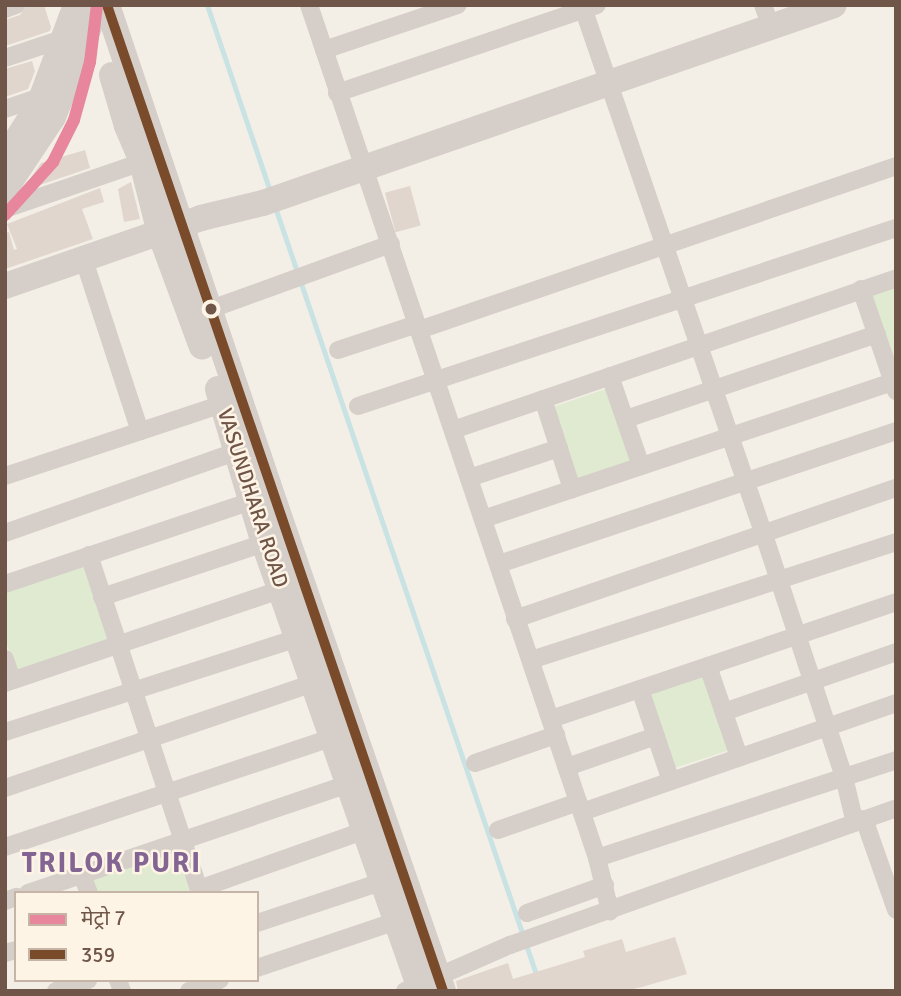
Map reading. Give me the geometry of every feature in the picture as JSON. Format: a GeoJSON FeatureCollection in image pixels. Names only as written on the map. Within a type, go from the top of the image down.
{"type":"FeatureCollection","features":[{"type":"Feature","properties":{"kind":"street"},"geometry":{"type":"LineString","coordinates":[[5,9],[16,5]]}},
{"type":"Feature","properties":{"kind":"street"},"geometry":{"type":"LineString","coordinates":[[309,5],[597,858],[610,911]]}},
{"type":"Feature","properties":{"kind":"street"},"geometry":{"type":"LineString","coordinates":[[324,50],[408,13],[458,5]]}},
{"type":"Feature","properties":{"kind":"street"},"geometry":{"type":"LineString","coordinates":[[5,286],[171,229],[274,199],[611,82],[767,16],[834,5]]}},
{"type":"Feature","properties":{"kind":"street"},"geometry":{"type":"LineString","coordinates":[[337,93],[588,7],[844,777],[896,910]]}},
{"type":"Feature","properties":{"kind":"street"},"geometry":{"type":"LineString","coordinates":[[5,58],[87,17]]}},
{"type":"Feature","properties":{"kind":"street"},"geometry":{"type":"LineString","coordinates":[[5,158],[87,17]]}},
{"type":"Feature","properties":{"kind":"street"},"geometry":{"type":"LineString","coordinates":[[5,189],[53,117],[87,17]]}},
{"type":"Feature","properties":{"kind":"street","name":"VASUNDHARA ROAD"},"geometry":{"type":"LineString","coordinates":[[87,17],[127,126],[171,229]]}},
{"type":"Feature","properties":{"kind":"street","name":"VASUNDHARA ROAD"},"geometry":{"type":"LineString","coordinates":[[87,17],[171,229],[425,987]]}},
{"type":"Feature","properties":{"kind":"street"},"geometry":{"type":"LineString","coordinates":[[5,109],[43,96]]}},
{"type":"Feature","properties":{"kind":"street"},"geometry":{"type":"LineString","coordinates":[[5,208],[142,162]]}},
{"type":"Feature","properties":{"kind":"street"},"geometry":{"type":"LineString","coordinates":[[338,350],[418,327],[896,166]]}},
{"type":"Feature","properties":{"kind":"street"},"geometry":{"type":"LineString","coordinates":[[358,406],[896,228]]}},
{"type":"Feature","properties":{"kind":"street"},"geometry":{"type":"LineString","coordinates":[[200,313],[310,271],[391,244]]}},
{"type":"Feature","properties":{"kind":"street"},"geometry":{"type":"LineString","coordinates":[[84,260],[140,431]]}},
{"type":"Feature","properties":{"kind":"street"},"geometry":{"type":"LineString","coordinates":[[453,430],[896,278]]}},
{"type":"Feature","properties":{"kind":"street"},"geometry":{"type":"LineString","coordinates":[[483,519],[895,384],[862,289]]}},
{"type":"Feature","properties":{"kind":"street","name":"VASUNDHARA ROAD"},"geometry":{"type":"LineString","coordinates":[[200,313],[235,452],[264,543],[351,783],[397,921],[425,987]]}},
{"type":"Feature","properties":{"kind":"street"},"geometry":{"type":"LineString","coordinates":[[626,419],[877,334]]}},
{"type":"Feature","properties":{"kind":"street"},"geometry":{"type":"LineString","coordinates":[[610,376],[641,466]]}},
{"type":"Feature","properties":{"kind":"street"},"geometry":{"type":"LineString","coordinates":[[542,399],[572,489]]}},
{"type":"Feature","properties":{"kind":"street"},"geometry":{"type":"LineString","coordinates":[[5,476],[223,404]]}},
{"type":"Feature","properties":{"kind":"street"},"geometry":{"type":"LineString","coordinates":[[499,564],[896,431]]}},
{"type":"Feature","properties":{"kind":"street"},"geometry":{"type":"LineString","coordinates":[[469,478],[559,448]]}},
{"type":"Feature","properties":{"kind":"street"},"geometry":{"type":"LineString","coordinates":[[5,533],[235,452]]}},
{"type":"Feature","properties":{"kind":"street"},"geometry":{"type":"LineString","coordinates":[[515,619],[896,488]]}},
{"type":"Feature","properties":{"kind":"street"},"geometry":{"type":"LineString","coordinates":[[5,584],[252,500]]}},
{"type":"Feature","properties":{"kind":"street"},"geometry":{"type":"LineString","coordinates":[[531,660],[896,541]]}},
{"type":"Feature","properties":{"kind":"street"},"geometry":{"type":"LineString","coordinates":[[102,597],[264,543]]}},
{"type":"Feature","properties":{"kind":"street"},"geometry":{"type":"LineString","coordinates":[[89,555],[147,738],[200,891],[366,830]]}},
{"type":"Feature","properties":{"kind":"street"},"geometry":{"type":"LineString","coordinates":[[5,659],[9,682],[282,589]]}},
{"type":"Feature","properties":{"kind":"street"},"geometry":{"type":"LineString","coordinates":[[475,763],[640,689],[896,602]]}},
{"type":"Feature","properties":{"kind":"street"},"geometry":{"type":"LineString","coordinates":[[5,732],[297,638]]}},
{"type":"Feature","properties":{"kind":"street"},"geometry":{"type":"LineString","coordinates":[[723,712],[896,652]]}},
{"type":"Feature","properties":{"kind":"street"},"geometry":{"type":"LineString","coordinates":[[708,666],[738,757]]}},
{"type":"Feature","properties":{"kind":"street"},"geometry":{"type":"LineString","coordinates":[[5,788],[313,683]]}},
{"type":"Feature","properties":{"kind":"street"},"geometry":{"type":"LineString","coordinates":[[640,689],[671,781]]}},
{"type":"Feature","properties":{"kind":"street"},"geometry":{"type":"LineString","coordinates":[[498,830],[671,781],[896,703]]}},
{"type":"Feature","properties":{"kind":"street"},"geometry":{"type":"LineString","coordinates":[[566,767],[656,736]]}},
{"type":"Feature","properties":{"kind":"street"},"geometry":{"type":"LineString","coordinates":[[5,847],[333,737]]}},
{"type":"Feature","properties":{"kind":"street"},"geometry":{"type":"LineString","coordinates":[[597,858],[896,760]]}},
{"type":"Feature","properties":{"kind":"street"},"geometry":{"type":"LineString","coordinates":[[35,891],[351,783]]}},
{"type":"Feature","properties":{"kind":"street"},"geometry":{"type":"LineString","coordinates":[[425,987],[510,945],[896,808]]}},
{"type":"Feature","properties":{"kind":"street"},"geometry":{"type":"LineString","coordinates":[[82,875],[88,891]]}},
{"type":"Feature","properties":{"kind":"street"},"geometry":{"type":"LineString","coordinates":[[259,922],[384,881]]}},
{"type":"Feature","properties":{"kind":"street"},"geometry":{"type":"LineString","coordinates":[[527,913],[605,885]]}},
{"type":"Feature","properties":{"kind":"street"},"geometry":{"type":"LineString","coordinates":[[259,967],[397,921]]}},
{"type":"Feature","properties":{"kind":"street"},"geometry":{"type":"LineString","coordinates":[[56,991],[82,982]]}},
{"type":"Feature","properties":{"kind":"street"},"geometry":{"type":"LineString","coordinates":[[189,991],[214,982]]}},
{"type":"Feature","properties":{"kind":"green space"},"geometry":{"type":"Polygon","coordinates":[[[896,287],[896,377],[869,296],[896,287]]]}},
{"type":"Feature","properties":{"kind":"green space"},"geometry":{"type":"Polygon","coordinates":[[[608,388],[634,465],[580,483],[553,407],[608,388]]]}},
{"type":"Feature","properties":{"kind":"green space"},"geometry":{"type":"Polygon","coordinates":[[[85,562],[115,646],[18,678],[5,639],[5,589],[85,562]]]}},
{"type":"Feature","properties":{"kind":"green space"},"geometry":{"type":"Polygon","coordinates":[[[705,673],[730,750],[675,768],[650,691],[705,673]]]}},
{"type":"Feature","properties":{"kind":"green space"},"geometry":{"type":"Polygon","coordinates":[[[182,846],[197,891],[91,891],[87,878],[182,846]]]}},
{"type":"Feature","properties":{"kind":"building"},"geometry":{"type":"Polygon","coordinates":[[[27,5],[44,5],[50,31],[5,46],[5,20],[20,15],[27,5]]]}},
{"type":"Feature","properties":{"kind":"building"},"geometry":{"type":"Polygon","coordinates":[[[32,61],[35,71],[28,89],[5,97],[5,69],[32,61]]]}},
{"type":"Feature","properties":{"kind":"building"},"geometry":{"type":"Polygon","coordinates":[[[85,150],[90,168],[34,187],[30,179],[41,163],[85,150]]]}},
{"type":"Feature","properties":{"kind":"building"},"geometry":{"type":"Polygon","coordinates":[[[131,182],[140,219],[124,222],[118,189],[131,182]]]}},
{"type":"Feature","properties":{"kind":"building"},"geometry":{"type":"Polygon","coordinates":[[[410,186],[421,226],[395,232],[385,193],[410,186]]]}},
{"type":"Feature","properties":{"kind":"building"},"geometry":{"type":"Polygon","coordinates":[[[100,188],[104,202],[82,209],[93,239],[5,269],[5,233],[9,232],[14,250],[17,249],[7,224],[100,188]]]}},
{"type":"Feature","properties":{"kind":"building"},"geometry":{"type":"Polygon","coordinates":[[[675,937],[687,974],[642,987],[623,991],[458,991],[456,981],[508,963],[513,979],[585,957],[583,951],[622,939],[626,952],[675,937]]]}},
{"type":"Feature","properties":{"kind":"waterway"},"geometry":{"type":"LineString","coordinates":[[207,5],[270,191]]}},
{"type":"Feature","properties":{"kind":"waterway"},"geometry":{"type":"LineString","coordinates":[[275,207],[537,977]]}},
{"type":"Feature","properties":{"kind":"metro line","name":"7"},"geometry":{"type":"LineString","coordinates":[[5,215],[53,162],[74,120],[90,62],[97,5]]}},
{"type":"Feature","properties":{"kind":"transit line","name":"359"},"geometry":{"type":"LineString","coordinates":[[107,5],[443,991]]}},
{"type":"Feature","properties":{"kind":"district","name":"TRILOK PURI"},"geometry":{"type":"Point","coordinates":[112,863]}}]}
